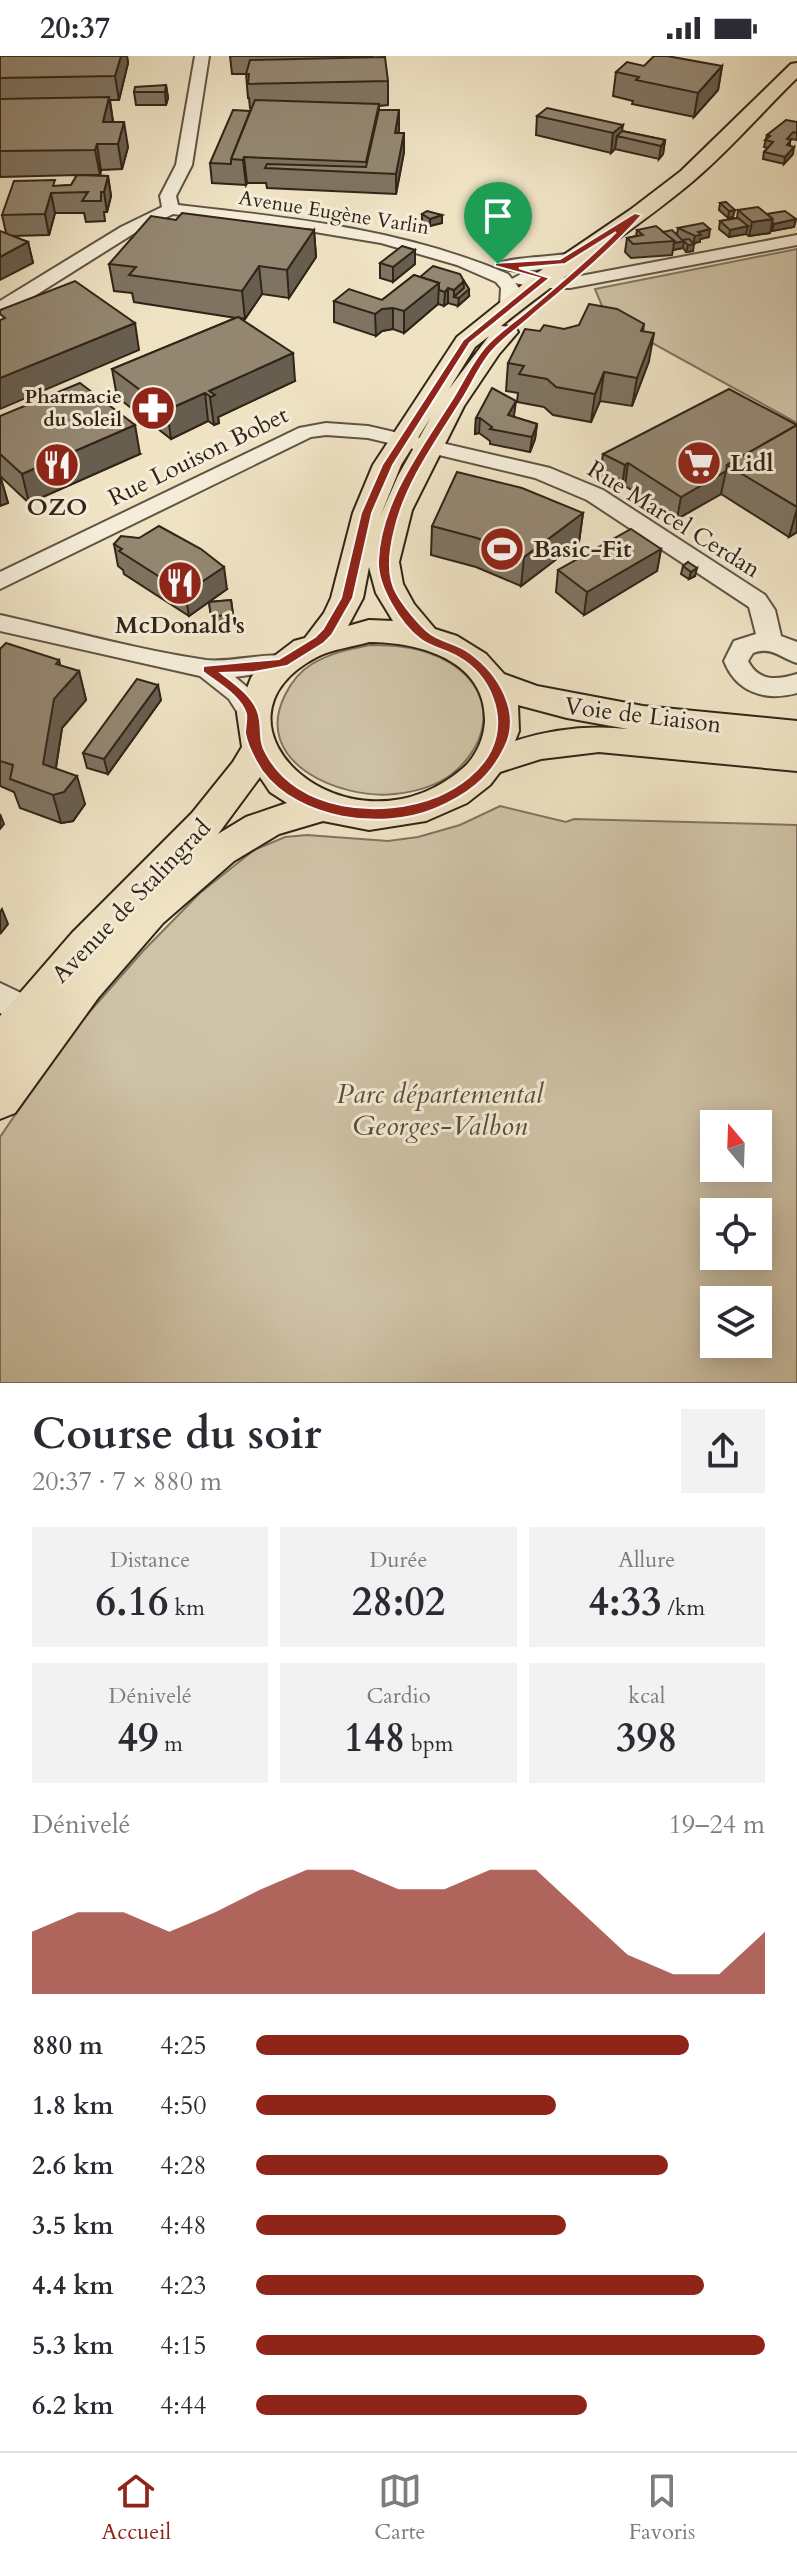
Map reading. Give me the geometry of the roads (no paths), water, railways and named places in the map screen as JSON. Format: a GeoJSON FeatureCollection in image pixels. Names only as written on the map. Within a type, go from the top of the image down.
{"type":"FeatureCollection","features":[{"type":"Feature","properties":{"kind":"main road"},"geometry":{"type":"LineString","coordinates":[[424,636],[390,592],[384,563],[390,526],[414,470],[416,444],[460,349],[509,305],[595,258],[638,215],[718,148],[797,68]]}},
{"type":"Feature","properties":{"kind":"main road"},"geometry":{"type":"LineString","coordinates":[[320,640],[369,631],[424,636],[465,655],[493,683],[501,702],[504,721],[501,741],[492,761],[475,780],[452,796],[424,808],[393,814],[360,814],[322,807],[284,785],[268,769],[257,751],[252,732],[252,714],[262,686],[283,663],[320,640],[337,618],[347,598],[367,513],[387,465],[416,444],[489,348],[572,258],[638,215]]}},
{"type":"Feature","properties":{"kind":"main road","name":"Voie de Liaison"},"geometry":{"type":"LineString","coordinates":[[493,683],[560,706],[598,714],[797,734]]}},
{"type":"Feature","properties":{"kind":"main road","name":"Voie de Liaison"},"geometry":{"type":"LineString","coordinates":[[492,761],[540,746],[599,739],[797,758]]}},
{"type":"Feature","properties":{"kind":"main road","name":"Avenue de Stalingrad"},"geometry":{"type":"LineString","coordinates":[[0,1049],[14,1004],[125,904],[229,799],[257,751]]}},
{"type":"Feature","properties":{"kind":"main road","name":"Avenue de Stalingrad"},"geometry":{"type":"LineString","coordinates":[[0,1099],[41,1041],[137,922],[202,865],[259,827],[322,807]]}},
{"type":"Feature","properties":{"kind":"street"},"geometry":{"type":"LineString","coordinates":[[0,308],[45,284],[134,224],[171,209],[168,196],[184,165],[202,56]]}},
{"type":"Feature","properties":{"kind":"street","name":"Avenue Eugène Varlin"},"geometry":{"type":"LineString","coordinates":[[171,209],[348,232],[426,247],[470,263],[506,282],[511,295],[509,305]]}},
{"type":"Feature","properties":{"kind":"street"},"geometry":{"type":"LineString","coordinates":[[470,263],[549,281],[797,240]]}},
{"type":"Feature","properties":{"kind":"street"},"geometry":{"type":"LineString","coordinates":[[426,247],[498,264],[549,281]]}},
{"type":"Feature","properties":{"kind":"street"},"geometry":{"type":"LineString","coordinates":[[498,264],[533,265],[572,258]]}},
{"type":"Feature","properties":{"kind":"street","name":"Rue Louison Bobet"},"geometry":{"type":"LineString","coordinates":[[0,581],[306,432],[345,429],[416,444]]}},
{"type":"Feature","properties":{"kind":"street","name":"Rue Marcel Cerdan"},"geometry":{"type":"LineString","coordinates":[[416,444],[542,473],[595,495],[757,601],[763,610],[770,641]]}},
{"type":"Feature","properties":{"kind":"street"},"geometry":{"type":"LineString","coordinates":[[0,623],[208,669],[254,668],[283,663]]}},
{"type":"Feature","properties":{"kind":"street"},"geometry":{"type":"LineString","coordinates":[[797,654],[770,641],[743,647],[736,661],[738,669],[753,683],[764,687],[787,688],[797,683]]}},
{"type":"Feature","properties":{"kind":"street"},"geometry":{"type":"LineString","coordinates":[[208,669],[238,693],[252,714]]}},
{"type":"Feature","properties":{"kind":"place","name":"Pharmacie du Soleil"},"geometry":{"type":"Point","coordinates":[153,408]}},
{"type":"Feature","properties":{"kind":"place","name":"Lidl"},"geometry":{"type":"Point","coordinates":[699,463]}},
{"type":"Feature","properties":{"kind":"place","name":"OZO"},"geometry":{"type":"Point","coordinates":[57,465]}},
{"type":"Feature","properties":{"kind":"place","name":"Basic-Fit"},"geometry":{"type":"Point","coordinates":[502,549]}},
{"type":"Feature","properties":{"kind":"place","name":"McDonald's"},"geometry":{"type":"Point","coordinates":[180,583]}},
{"type":"Feature","properties":{"kind":"park label","name":"Parc départemental Georges-Valbon"},"geometry":{"type":"Point","coordinates":[440,1109]}}]}
